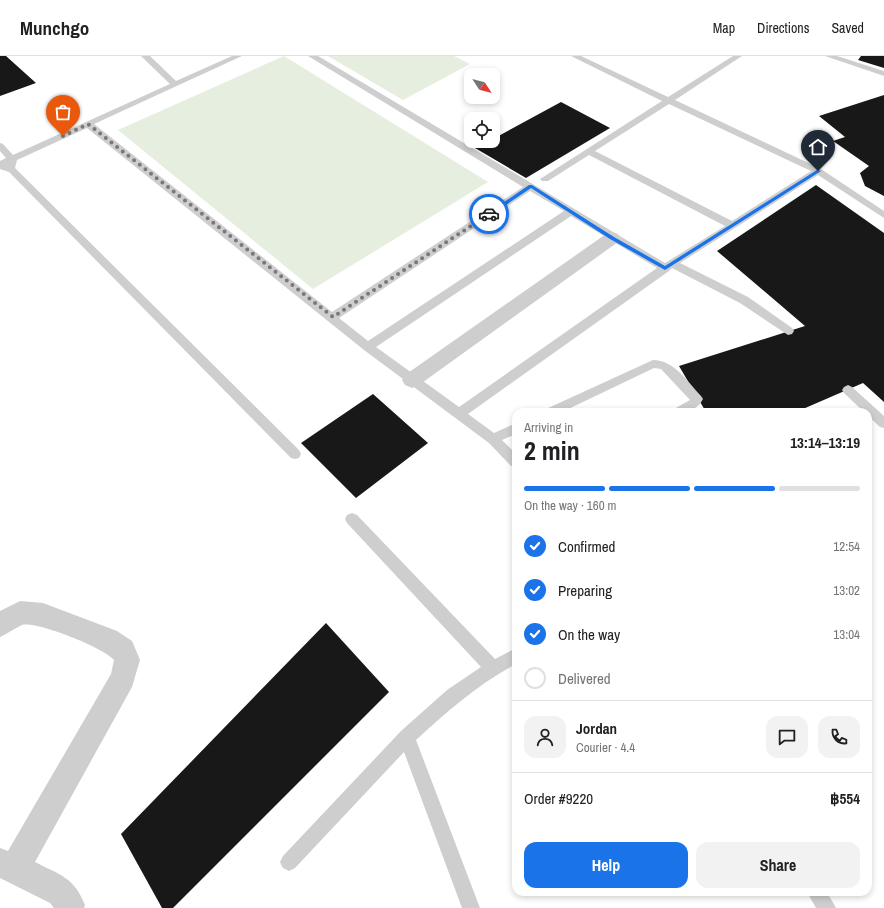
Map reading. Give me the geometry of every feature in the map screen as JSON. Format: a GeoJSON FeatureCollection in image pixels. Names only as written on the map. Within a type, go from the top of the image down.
{"type":"FeatureCollection","features":[{"type":"Feature","properties":{"kind":"street"},"geometry":{"type":"LineString","coordinates":[[412,380],[612,238]]}},
{"type":"Feature","properties":{"kind":"street"},"geometry":{"type":"LineString","coordinates":[[0,625],[6,620],[20,613],[43,615],[108,640],[123,650],[127,660],[119,684],[7,866],[61,892],[70,905],[69,908]]}},
{"type":"Feature","properties":{"kind":"lane"},"geometry":{"type":"LineString","coordinates":[[145,56],[175,84]]}},
{"type":"Feature","properties":{"kind":"lane"},"geometry":{"type":"LineString","coordinates":[[0,165],[238,56]]}},
{"type":"Feature","properties":{"kind":"lane"},"geometry":{"type":"LineString","coordinates":[[312,56],[530,186],[612,238],[744,300],[788,331]]}},
{"type":"Feature","properties":{"kind":"lane"},"geometry":{"type":"LineString","coordinates":[[575,56],[671,100],[818,171],[884,215]]}},
{"type":"Feature","properties":{"kind":"lane"},"geometry":{"type":"LineString","coordinates":[[545,179],[738,56]]}},
{"type":"Feature","properties":{"kind":"lane"},"geometry":{"type":"LineString","coordinates":[[829,56],[884,74]]}},
{"type":"Feature","properties":{"kind":"lane"},"geometry":{"type":"LineString","coordinates":[[88,124],[333,317],[368,347],[493,439],[512,458]]}},
{"type":"Feature","properties":{"kind":"lane"},"geometry":{"type":"LineString","coordinates":[[0,146],[12,159],[12,170]]}},
{"type":"Feature","properties":{"kind":"lane"},"geometry":{"type":"LineString","coordinates":[[589,152],[733,226]]}},
{"type":"Feature","properties":{"kind":"lane"},"geometry":{"type":"LineString","coordinates":[[0,165],[12,170],[295,454]]}},
{"type":"Feature","properties":{"kind":"lane"},"geometry":{"type":"LineString","coordinates":[[459,414],[669,266],[818,171]]}},
{"type":"Feature","properties":{"kind":"lane"},"geometry":{"type":"LineString","coordinates":[[333,317],[530,186]]}},
{"type":"Feature","properties":{"kind":"lane"},"geometry":{"type":"LineString","coordinates":[[368,347],[571,211]]}},
{"type":"Feature","properties":{"kind":"lane"},"geometry":{"type":"LineString","coordinates":[[559,408],[653,364],[658,364],[665,366],[697,399],[695,403],[686,408]]}},
{"type":"Feature","properties":{"kind":"lane"},"geometry":{"type":"LineString","coordinates":[[848,390],[868,408]]}},
{"type":"Feature","properties":{"kind":"lane"},"geometry":{"type":"LineString","coordinates":[[872,412],[884,423]]}},
{"type":"Feature","properties":{"kind":"lane"},"geometry":{"type":"LineString","coordinates":[[493,439],[512,430]]}},
{"type":"Feature","properties":{"kind":"lane"},"geometry":{"type":"LineString","coordinates":[[352,519],[493,668]]}},
{"type":"Feature","properties":{"kind":"lane"},"geometry":{"type":"LineString","coordinates":[[289,862],[407,737],[453,696],[493,668],[512,658]]}},
{"type":"Feature","properties":{"kind":"lane"},"geometry":{"type":"LineString","coordinates":[[407,737],[471,908]]}},
{"type":"Feature","properties":{"kind":"lane"},"geometry":{"type":"LineString","coordinates":[[819,896],[827,908]]}},
{"type":"Feature","properties":{"kind":"green space"},"geometry":{"type":"Polygon","coordinates":[[[284,56],[488,182],[313,289],[118,130],[284,56]]]}},
{"type":"Feature","properties":{"kind":"green space"},"geometry":{"type":"Polygon","coordinates":[[[328,56],[454,56],[470,64],[403,100],[328,56]]]}},
{"type":"Feature","properties":{"kind":"building"},"geometry":{"type":"Polygon","coordinates":[[[0,56],[6,56],[36,83],[0,96],[0,56]]]}},
{"type":"Feature","properties":{"kind":"building"},"geometry":{"type":"Polygon","coordinates":[[[861,56],[884,56],[884,68],[858,60],[861,56]]]}},
{"type":"Feature","properties":{"kind":"building"},"geometry":{"type":"Polygon","coordinates":[[[884,95],[884,196],[865,186],[860,173],[869,166],[833,141],[845,137],[819,116],[884,95]]]}},
{"type":"Feature","properties":{"kind":"building"},"geometry":{"type":"Polygon","coordinates":[[[561,102],[610,128],[526,178],[475,148],[500,148],[500,135],[561,102]]]}},
{"type":"Feature","properties":{"kind":"building"},"geometry":{"type":"Polygon","coordinates":[[[816,185],[884,233],[884,402],[863,383],[805,408],[704,408],[679,366],[805,326],[717,251],[816,185]]]}},
{"type":"Feature","properties":{"kind":"building"},"geometry":{"type":"Polygon","coordinates":[[[373,394],[428,443],[356,498],[301,443],[373,394]]]}},
{"type":"Feature","properties":{"kind":"building"},"geometry":{"type":"Polygon","coordinates":[[[326,623],[389,692],[173,908],[162,908],[121,834],[326,623]]]}},
{"type":"Feature","properties":{"kind":"way so far"},"geometry":{"type":"LineString","coordinates":[[63,136],[88,124],[333,317],[489,214]]}},
{"type":"Feature","properties":{"kind":"route"},"geometry":{"type":"LineString","coordinates":[[489,214],[530,186],[612,238],[665,268],[818,171]]}}]}
